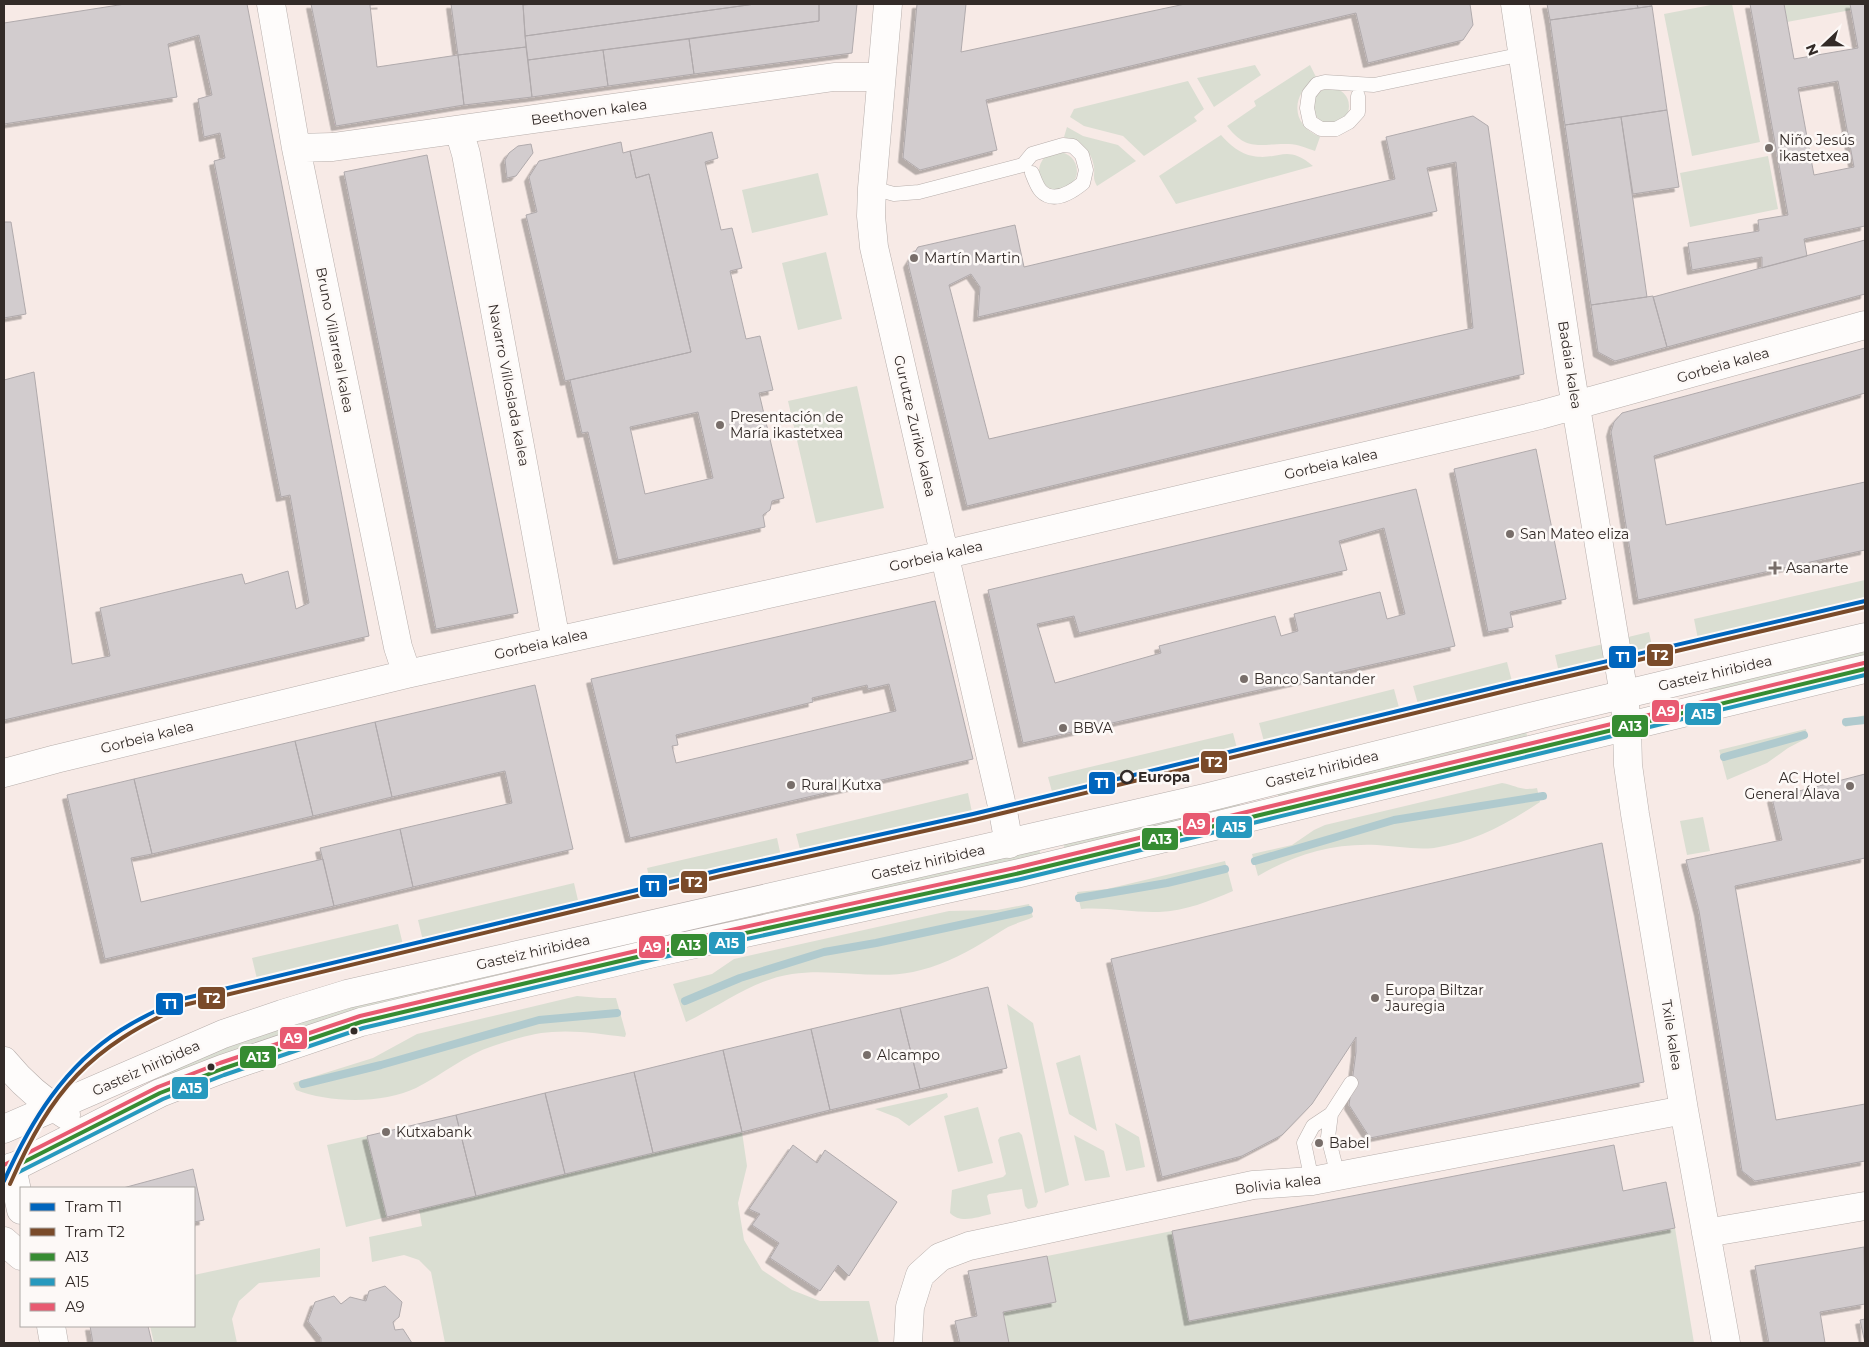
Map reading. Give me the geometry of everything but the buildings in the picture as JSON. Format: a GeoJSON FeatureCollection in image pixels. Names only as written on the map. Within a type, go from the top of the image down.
{"type":"FeatureCollection","features":[{"type":"Feature","properties":{"kind":"street","name":"Bruno Villarreal kalea"},"geometry":{"type":"LineString","coordinates":[[271,4],[296,148],[398,647],[407,674]]}},
{"type":"Feature","properties":{"kind":"street","name":"Gurutze Zuriko kalea"},"geometry":{"type":"LineString","coordinates":[[888,4],[872,188],[871,216],[876,262],[946,554],[1001,800],[1009,844]]}},
{"type":"Feature","properties":{"kind":"street","name":"Badaia kalea"},"geometry":{"type":"LineString","coordinates":[[1515,4],[1576,406],[1624,695],[1627,726]]}},
{"type":"Feature","properties":{"kind":"street","name":"Beethoven kalea"},"geometry":{"type":"LineString","coordinates":[[296,148],[333,147],[834,78],[881,77]]}},
{"type":"Feature","properties":{"kind":"street","name":"Navarro Villoslada kalea"},"geometry":{"type":"LineString","coordinates":[[459,130],[467,164],[556,641]]}},
{"type":"Feature","properties":{"kind":"street","name":"Gorbeia kalea"},"geometry":{"type":"LineString","coordinates":[[4,773],[407,674],[946,554],[1576,406],[1865,325]]}},
{"type":"Feature","properties":{"kind":"street","name":"Gasteiz hiribidea"},"geometry":{"type":"LineString","coordinates":[[4,1128],[223,1034],[347,994],[1009,844],[1865,638]]}},
{"type":"Feature","properties":{"kind":"street","name":"Gasteiz hiribidea"},"geometry":{"type":"LineString","coordinates":[[8,1169],[160,1093],[222,1069],[361,1022],[641,956],[1020,874],[1865,669]]}},
{"type":"Feature","properties":{"kind":"street","name":"Txile kalea"},"geometry":{"type":"LineString","coordinates":[[1627,726],[1628,766],[1684,1110],[1726,1343]]}},
{"type":"Feature","properties":{"kind":"street"},"geometry":{"type":"LineString","coordinates":[[4,1061],[20,1081],[54,1108],[88,1129]]}},
{"type":"Feature","properties":{"kind":"street","name":"Bolivia kalea"},"geometry":{"type":"LineString","coordinates":[[908,1343],[910,1307],[920,1275],[940,1257],[969,1246],[1254,1185],[1325,1178],[1684,1110]]}},
{"type":"Feature","properties":{"kind":"street"},"geometry":{"type":"LineString","coordinates":[[4,1128],[8,1169],[20,1207]]}},
{"type":"Feature","properties":{"kind":"street"},"geometry":{"type":"LineString","coordinates":[[1706,1234],[1865,1206]]}},
{"type":"Feature","properties":{"kind":"street"},"geometry":{"type":"LineString","coordinates":[[4,1241],[20,1255]]}},
{"type":"Feature","properties":{"kind":"street"},"geometry":{"type":"LineString","coordinates":[[51,1327],[54,1343]]}},
{"type":"Feature","properties":{"kind":"lane"},"geometry":{"type":"LineString","coordinates":[[1358,96],[1358,112],[1349,122],[1336,129],[1321,129],[1310,122],[1307,108],[1309,94],[1317,84],[1326,82],[1374,85],[1523,54]]}},
{"type":"Feature","properties":{"kind":"lane"},"geometry":{"type":"LineString","coordinates":[[872,188],[894,194],[919,192],[1023,165],[1032,154],[1063,146],[1073,146],[1082,155],[1086,170],[1084,183],[1060,197],[1050,196],[1040,191],[1032,173]]}},
{"type":"Feature","properties":{"kind":"lane"},"geometry":{"type":"LineString","coordinates":[[1325,1178],[1304,1143],[1313,1126],[1331,1114],[1351,1083]]}},
{"type":"Feature","properties":{"kind":"lane"},"geometry":{"type":"LineString","coordinates":[[1325,1178],[1331,1114]]}},
{"type":"Feature","properties":{"kind":"shaded area"},"geometry":{"type":"Polygon","coordinates":[[[1716,4],[1732,4],[1760,142],[1692,156],[1664,14],[1716,4]]]}},
{"type":"Feature","properties":{"kind":"shaded area"},"geometry":{"type":"Polygon","coordinates":[[[1784,4],[1850,4],[1851,10],[1787,22],[1784,4]]]}},
{"type":"Feature","properties":{"kind":"shaded area"},"geometry":{"type":"Polygon","coordinates":[[[1255,65],[1261,75],[1214,107],[1197,78],[1255,65]]]}},
{"type":"Feature","properties":{"kind":"shaded area"},"geometry":{"type":"Polygon","coordinates":[[[1310,65],[1316,77],[1302,92],[1298,100],[1297,109],[1303,125],[1320,137],[1315,151],[1292,144],[1255,145],[1241,140],[1227,126],[1256,106],[1254,101],[1310,65]]]}},
{"type":"Feature","properties":{"kind":"shaded area"},"geometry":{"type":"Polygon","coordinates":[[[1188,81],[1204,109],[1194,117],[1197,121],[1144,156],[1123,136],[1084,126],[1070,117],[1074,109],[1188,81]]]}},
{"type":"Feature","properties":{"kind":"shaded area"},"geometry":{"type":"Polygon","coordinates":[[[1331,88],[1344,93],[1349,106],[1344,119],[1331,124],[1318,119],[1313,106],[1318,93],[1331,88]]]}},
{"type":"Feature","properties":{"kind":"shaded area"},"geometry":{"type":"Polygon","coordinates":[[[1067,127],[1083,136],[1118,145],[1136,161],[1097,186],[1091,156],[1080,144],[1064,137],[1067,127]]]}},
{"type":"Feature","properties":{"kind":"shaded area"},"geometry":{"type":"Polygon","coordinates":[[[1221,135],[1236,148],[1248,155],[1262,157],[1283,154],[1296,155],[1313,166],[1176,204],[1159,176],[1221,135]]]}},
{"type":"Feature","properties":{"kind":"shaded area"},"geometry":{"type":"Polygon","coordinates":[[[1058,152],[1072,157],[1077,171],[1072,185],[1058,190],[1044,185],[1039,171],[1044,157],[1058,152]]]}},
{"type":"Feature","properties":{"kind":"shaded area"},"geometry":{"type":"Polygon","coordinates":[[[1768,156],[1778,209],[1690,227],[1680,173],[1768,156]]]}},
{"type":"Feature","properties":{"kind":"shaded area"},"geometry":{"type":"Polygon","coordinates":[[[818,173],[828,215],[752,233],[742,190],[818,173]]]}},
{"type":"Feature","properties":{"kind":"shaded area"},"geometry":{"type":"Polygon","coordinates":[[[826,252],[842,319],[798,330],[782,263],[826,252]]]}},
{"type":"Feature","properties":{"kind":"shaded area"},"geometry":{"type":"Polygon","coordinates":[[[857,386],[884,508],[816,523],[788,401],[857,386]]]}},
{"type":"Feature","properties":{"kind":"shaded area"},"geometry":{"type":"Polygon","coordinates":[[[1865,580],[1865,604],[1699,644],[1694,619],[1865,580]]]}},
{"type":"Feature","properties":{"kind":"shaded area"},"geometry":{"type":"Polygon","coordinates":[[[1649,632],[1654,655],[1629,661],[1624,638],[1649,632]]]}},
{"type":"Feature","properties":{"kind":"shaded area"},"geometry":{"type":"Polygon","coordinates":[[[1608,643],[1613,665],[1560,677],[1555,655],[1608,643]]]}},
{"type":"Feature","properties":{"kind":"shaded area"},"geometry":{"type":"Polygon","coordinates":[[[1865,649],[1865,661],[1712,696],[1708,685],[1865,649]]]}},
{"type":"Feature","properties":{"kind":"shaded area"},"geometry":{"type":"Polygon","coordinates":[[[1507,662],[1514,689],[1420,711],[1413,686],[1507,662]]]}},
{"type":"Feature","properties":{"kind":"shaded area"},"geometry":{"type":"Polygon","coordinates":[[[1394,689],[1401,715],[1266,749],[1259,723],[1394,689]]]}},
{"type":"Feature","properties":{"kind":"shaded area"},"geometry":{"type":"Polygon","coordinates":[[[1865,715],[1865,722],[1845,727],[1843,721],[1865,715]]]}},
{"type":"Feature","properties":{"kind":"shaded area"},"geometry":{"type":"Polygon","coordinates":[[[1806,729],[1807,738],[1788,748],[1767,763],[1727,780],[1719,750],[1806,729]]]}},
{"type":"Feature","properties":{"kind":"shaded area"},"geometry":{"type":"Polygon","coordinates":[[[1526,731],[1528,740],[1280,801],[1277,792],[1526,731]]]}},
{"type":"Feature","properties":{"kind":"shaded area"},"geometry":{"type":"Polygon","coordinates":[[[1233,733],[1239,756],[1054,799],[1048,777],[1233,733]]]}},
{"type":"Feature","properties":{"kind":"shaded area"},"geometry":{"type":"Polygon","coordinates":[[[1502,783],[1523,789],[1537,788],[1540,802],[1490,831],[1449,845],[1434,848],[1361,845],[1330,848],[1301,856],[1258,876],[1252,854],[1292,845],[1325,825],[1502,783]]]}},
{"type":"Feature","properties":{"kind":"shaded area"},"geometry":{"type":"Polygon","coordinates":[[[968,793],[973,817],[802,857],[796,834],[968,793]]]}},
{"type":"Feature","properties":{"kind":"shaded area"},"geometry":{"type":"Polygon","coordinates":[[[1239,801],[1241,810],[1066,853],[1063,843],[1239,801]]]}},
{"type":"Feature","properties":{"kind":"shaded area"},"geometry":{"type":"Polygon","coordinates":[[[1703,817],[1710,851],[1687,855],[1680,821],[1703,817]]]}},
{"type":"Feature","properties":{"kind":"shaded area"},"geometry":{"type":"Polygon","coordinates":[[[777,838],[782,861],[652,891],[647,868],[777,838]]]}},
{"type":"Feature","properties":{"kind":"shaded area"},"geometry":{"type":"Polygon","coordinates":[[[1039,848],[1041,857],[648,947],[647,938],[1039,848]]]}},
{"type":"Feature","properties":{"kind":"shaded area"},"geometry":{"type":"Polygon","coordinates":[[[1225,861],[1233,891],[1197,905],[1159,912],[1081,909],[1077,892],[1107,889],[1225,861]]]}},
{"type":"Feature","properties":{"kind":"shaded area"},"geometry":{"type":"Polygon","coordinates":[[[574,883],[580,909],[424,945],[418,920],[574,883]]]}},
{"type":"Feature","properties":{"kind":"shaded area"},"geometry":{"type":"Polygon","coordinates":[[[1029,904],[1033,917],[1008,927],[957,957],[913,972],[884,975],[822,972],[777,977],[737,994],[686,1022],[673,984],[712,974],[734,959],[949,911],[997,910],[1029,904]]]}},
{"type":"Feature","properties":{"kind":"shaded area"},"geometry":{"type":"Polygon","coordinates":[[[398,924],[404,949],[258,983],[252,958],[398,924]]]}},
{"type":"Feature","properties":{"kind":"shaded area"},"geometry":{"type":"Polygon","coordinates":[[[595,950],[597,958],[164,1081],[161,1073],[270,1029],[382,998],[595,950]]]}},
{"type":"Feature","properties":{"kind":"shaded area"},"geometry":{"type":"Polygon","coordinates":[[[577,996],[616,998],[626,1034],[625,1037],[561,1032],[522,1037],[483,1050],[416,1088],[388,1097],[356,1100],[324,1097],[296,1090],[293,1083],[373,1058],[417,1034],[577,996]]]}},
{"type":"Feature","properties":{"kind":"shaded area"},"geometry":{"type":"Polygon","coordinates":[[[1007,1004],[1033,1023],[1069,1185],[1045,1193],[1007,1004]]]}},
{"type":"Feature","properties":{"kind":"shaded area"},"geometry":{"type":"Polygon","coordinates":[[[1080,1055],[1097,1131],[1069,1114],[1056,1063],[1080,1055]]]}},
{"type":"Feature","properties":{"kind":"shaded area"},"geometry":{"type":"Polygon","coordinates":[[[947,1093],[948,1097],[909,1126],[898,1118],[875,1109],[947,1093]]]}},
{"type":"Feature","properties":{"kind":"shaded area"},"geometry":{"type":"Polygon","coordinates":[[[978,1107],[993,1163],[958,1172],[944,1116],[978,1107]]]}},
{"type":"Feature","properties":{"kind":"shaded area"},"geometry":{"type":"Polygon","coordinates":[[[1115,1123],[1139,1137],[1145,1167],[1126,1171],[1115,1123]]]}},
{"type":"Feature","properties":{"kind":"shaded area"},"geometry":{"type":"Polygon","coordinates":[[[742,1132],[747,1166],[738,1203],[744,1240],[762,1270],[792,1290],[820,1301],[869,1301],[879,1343],[445,1343],[431,1272],[419,1260],[404,1255],[372,1262],[369,1237],[422,1226],[419,1209],[742,1132]]]}},
{"type":"Feature","properties":{"kind":"shaded area"},"geometry":{"type":"Polygon","coordinates":[[[1019,1132],[1022,1135],[1038,1202],[1036,1207],[1028,1209],[1025,1206],[1022,1189],[989,1194],[987,1196],[991,1214],[964,1219],[950,1213],[952,1190],[1003,1177],[1006,1174],[998,1140],[1000,1137],[1019,1132]]]}},
{"type":"Feature","properties":{"kind":"shaded area"},"geometry":{"type":"Polygon","coordinates":[[[1074,1135],[1104,1151],[1110,1177],[1085,1181],[1074,1135]]]}},
{"type":"Feature","properties":{"kind":"shaded area"},"geometry":{"type":"Polygon","coordinates":[[[367,1136],[387,1217],[346,1227],[327,1145],[367,1136]]]}},
{"type":"Feature","properties":{"kind":"shaded area"},"geometry":{"type":"Polygon","coordinates":[[[1675,1228],[1694,1343],[1009,1343],[1003,1312],[1056,1302],[1047,1256],[1172,1231],[1189,1321],[1675,1228]]]}},
{"type":"Feature","properties":{"kind":"shaded area"},"geometry":{"type":"Polygon","coordinates":[[[320,1248],[320,1277],[259,1283],[239,1301],[232,1319],[237,1343],[154,1343],[150,1327],[195,1327],[195,1275],[320,1248]]]}},
{"type":"Feature","properties":{"kind":"waterway"},"geometry":{"type":"LineString","coordinates":[[1846,722],[1865,720]]}},
{"type":"Feature","properties":{"kind":"waterway"},"geometry":{"type":"LineString","coordinates":[[1724,757],[1804,735]]}},
{"type":"Feature","properties":{"kind":"waterway"},"geometry":{"type":"LineString","coordinates":[[1255,861],[1394,820],[1543,796]]}},
{"type":"Feature","properties":{"kind":"waterway"},"geometry":{"type":"LineString","coordinates":[[1079,898],[1167,883],[1225,869]]}},
{"type":"Feature","properties":{"kind":"waterway"},"geometry":{"type":"LineString","coordinates":[[685,1001],[740,978],[824,952],[876,943],[1029,910]]}},
{"type":"Feature","properties":{"kind":"waterway"},"geometry":{"type":"LineString","coordinates":[[303,1084],[381,1065],[539,1020],[617,1013]]}},
{"type":"Feature","properties":{"kind":"tram line","name":"T1"},"geometry":{"type":"LineString","coordinates":[[4,1181],[38,1116],[51,1096],[82,1060],[121,1030],[151,1013],[182,999],[720,870],[973,814],[1513,683],[1865,601]]}},
{"type":"Feature","properties":{"kind":"tram line","name":"T2"},"geometry":{"type":"LineString","coordinates":[[10,1184],[42,1122],[58,1097],[77,1075],[98,1055],[123,1038],[151,1021],[184,1005],[721,876],[974,820],[1514,689],[1865,607]]}},
{"type":"Feature","properties":{"kind":"transit line","name":"A9"},"geometry":{"type":"LineString","coordinates":[[4,1165],[158,1087],[220,1063],[360,1016],[653,947],[1019,867],[1864,663]]}},
{"type":"Feature","properties":{"kind":"transit line","name":"A13"},"geometry":{"type":"LineString","coordinates":[[4,1172],[160,1093],[222,1069],[361,1022],[654,953],[1020,873],[1865,669]]}},
{"type":"Feature","properties":{"kind":"transit line","name":"A15"},"geometry":{"type":"LineString","coordinates":[[7,1178],[163,1099],[224,1075],[363,1028],[655,959],[1021,879],[1865,675]]}},
{"type":"Feature","properties":{"kind":"place","name":"Niño Jesús ikastetxea"},"geometry":{"type":"Point","coordinates":[1769,148]}},
{"type":"Feature","properties":{"kind":"place","name":"Martín Martin"},"geometry":{"type":"Point","coordinates":[914,258]}},
{"type":"Feature","properties":{"kind":"place","name":"Presentación de María ikastetxea"},"geometry":{"type":"Point","coordinates":[720,425]}},
{"type":"Feature","properties":{"kind":"place","name":"San Mateo eliza"},"geometry":{"type":"Point","coordinates":[1510,534]}},
{"type":"Feature","properties":{"kind":"place","name":"Asanarte"},"geometry":{"type":"Point","coordinates":[1775,568]}},
{"type":"Feature","properties":{"kind":"place","name":"Banco Santander"},"geometry":{"type":"Point","coordinates":[1244,679]}},
{"type":"Feature","properties":{"kind":"place","name":"BBVA"},"geometry":{"type":"Point","coordinates":[1063,728]}},
{"type":"Feature","properties":{"kind":"place","name":"Europa"},"geometry":{"type":"Point","coordinates":[1127,777]}},
{"type":"Feature","properties":{"kind":"place","name":"Rural Kutxa"},"geometry":{"type":"Point","coordinates":[791,785]}},
{"type":"Feature","properties":{"kind":"place","name":"AC Hotel General Álava"},"geometry":{"type":"Point","coordinates":[1850,786]}},
{"type":"Feature","properties":{"kind":"place","name":"Europa Biltzar Jauregia"},"geometry":{"type":"Point","coordinates":[1375,998]}},
{"type":"Feature","properties":{"kind":"place","name":"Alcampo"},"geometry":{"type":"Point","coordinates":[867,1055]}},
{"type":"Feature","properties":{"kind":"place","name":"Kutxabank"},"geometry":{"type":"Point","coordinates":[386,1132]}},
{"type":"Feature","properties":{"kind":"place","name":"Babel"},"geometry":{"type":"Point","coordinates":[1319,1143]}}]}
